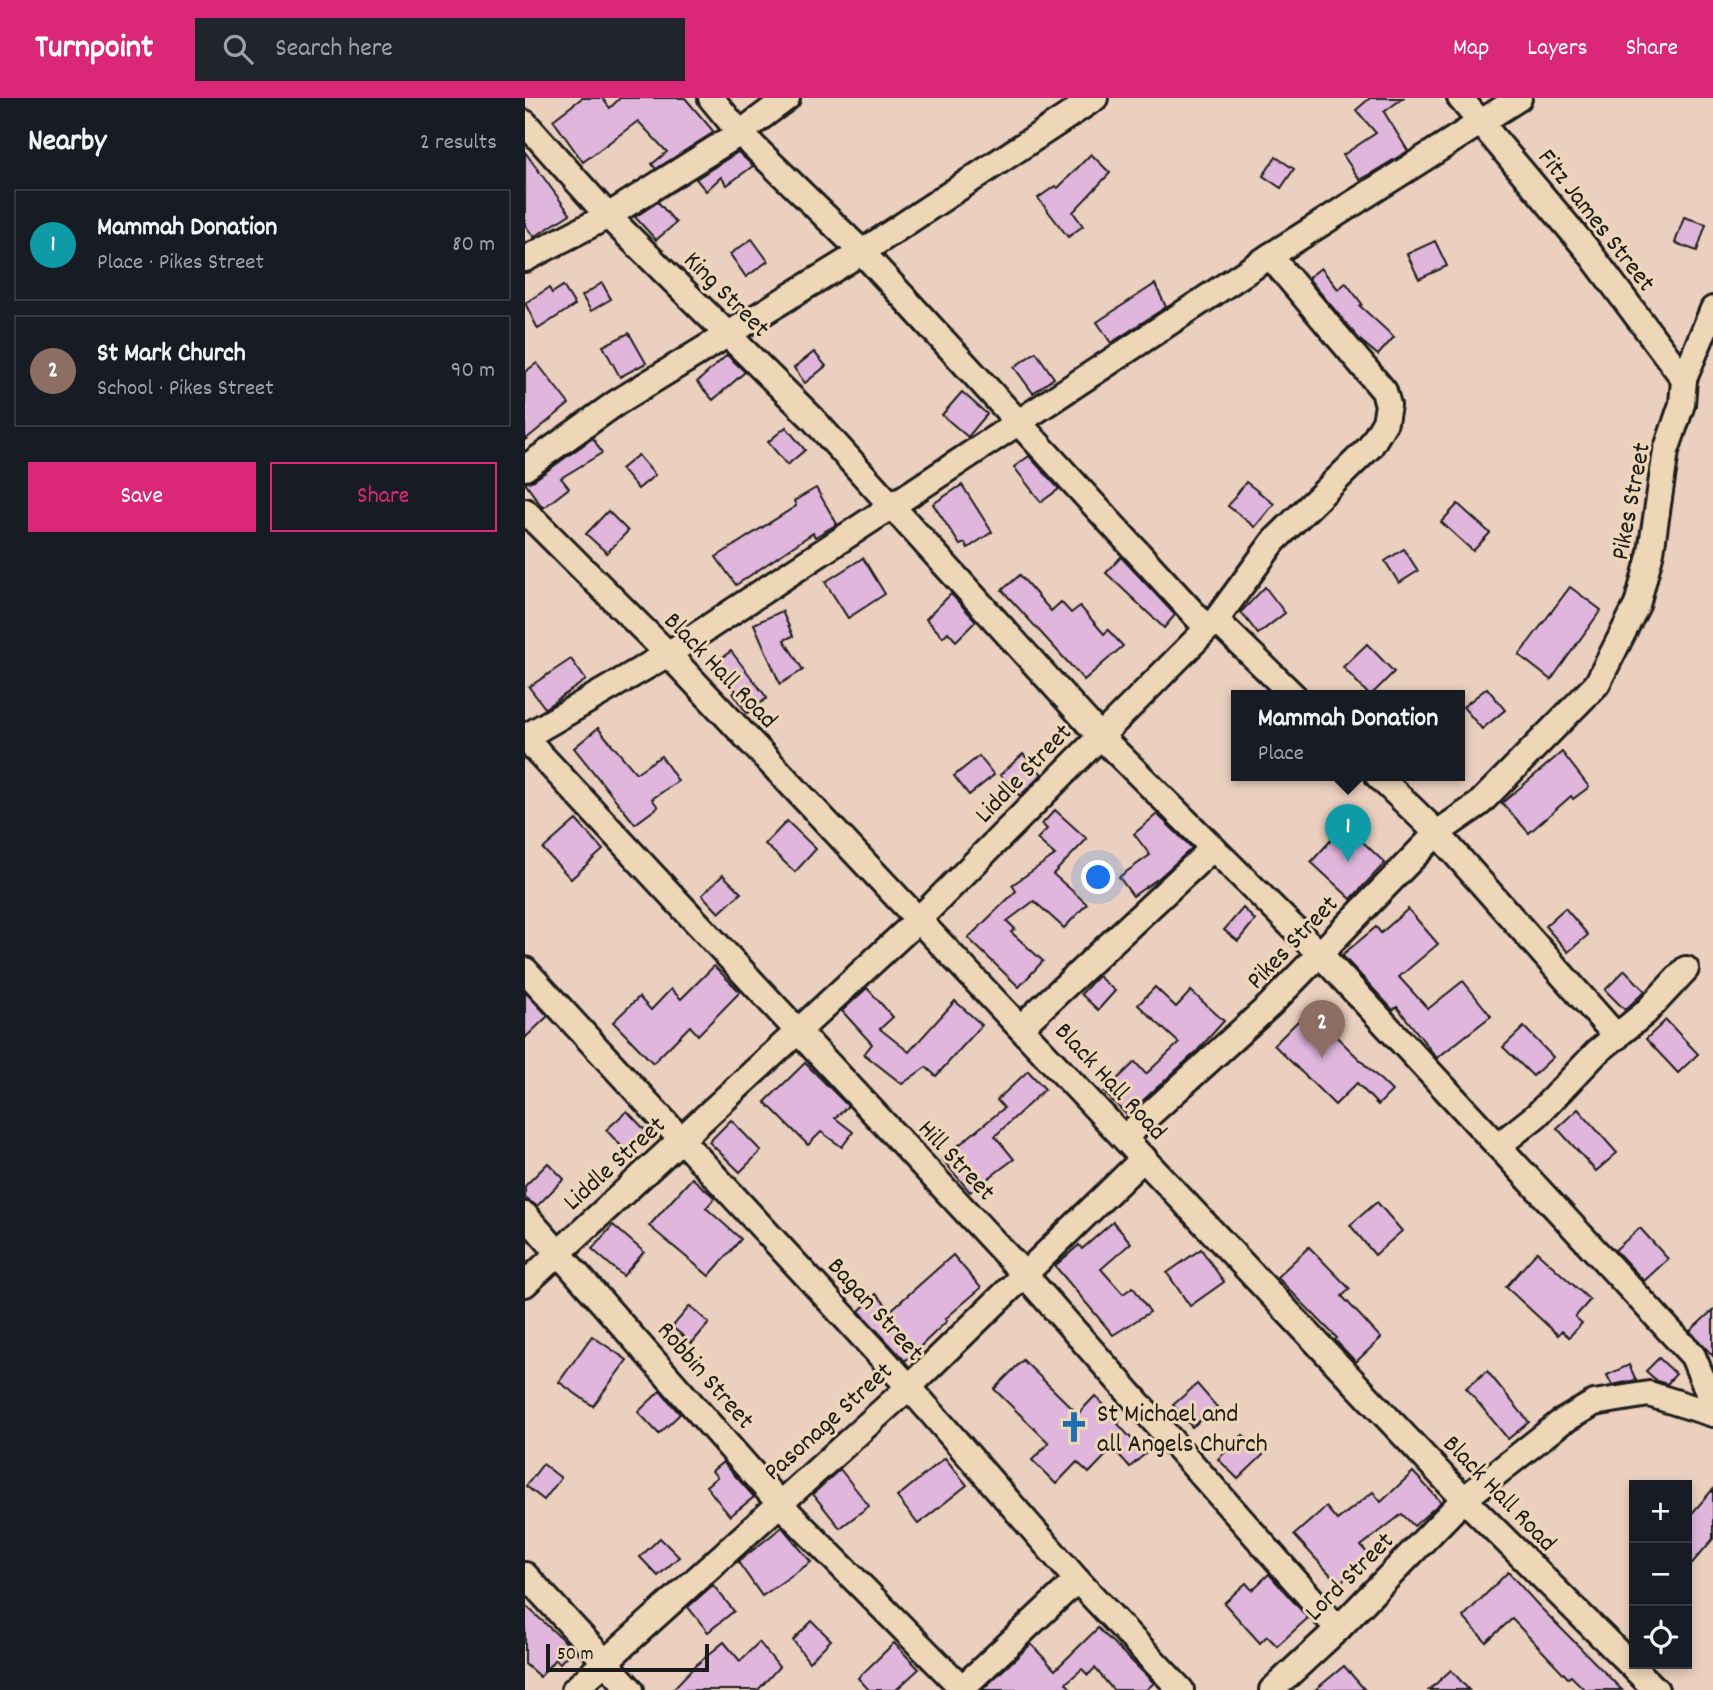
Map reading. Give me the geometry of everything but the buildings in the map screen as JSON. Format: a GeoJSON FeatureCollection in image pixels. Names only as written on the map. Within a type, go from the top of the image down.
{"type":"FeatureCollection","features":[{"type":"Feature","properties":{"kind":"street"},"geometry":{"type":"LineString","coordinates":[[711,98],[740,133],[862,252],[1017,424],[1212,624],[1287,690]]}},
{"type":"Feature","properties":{"kind":"street"},"geometry":{"type":"LineString","coordinates":[[525,259],[608,216],[740,133],[787,98]]}},
{"type":"Feature","properties":{"kind":"street"},"geometry":{"type":"LineString","coordinates":[[525,468],[615,403],[862,252],[1095,98]]}},
{"type":"Feature","properties":{"kind":"street","name":"Fitz James Street"},"geometry":{"type":"LineString","coordinates":[[1460,98],[1586,248],[1684,379]]}},
{"type":"Feature","properties":{"kind":"street"},"geometry":{"type":"LineString","coordinates":[[525,738],[668,654],[1269,256],[1519,98]]}},
{"type":"Feature","properties":{"kind":"street","name":"King Street"},"geometry":{"type":"LineString","coordinates":[[525,123],[608,216],[812,418],[1099,735],[1321,955],[1693,1356],[1713,1405]]}},
{"type":"Feature","properties":{"kind":"street","name":"Liddle Street"},"geometry":{"type":"LineString","coordinates":[[525,1284],[918,920],[1212,624],[1274,541],[1370,447],[1385,422],[1388,405],[1384,391],[1269,256]]}},
{"type":"Feature","properties":{"kind":"street","name":"Pikes Street"},"geometry":{"type":"LineString","coordinates":[[1125,1137],[1184,1086],[1321,955],[1437,834],[1479,804],[1597,684],[1637,605],[1651,552],[1666,451],[1682,404],[1684,379],[1713,309]]}},
{"type":"Feature","properties":{"kind":"street","name":"Black Hall Road"},"geometry":{"type":"LineString","coordinates":[[525,511],[668,654],[1464,1499],[1656,1690]]}},
{"type":"Feature","properties":{"kind":"street","name":"Hill Street"},"geometry":{"type":"LineString","coordinates":[[525,738],[1024,1275],[1338,1629]]}},
{"type":"Feature","properties":{"kind":"street"},"geometry":{"type":"LineString","coordinates":[[1383,781],[1437,834],[1505,914],[1617,1037]]}},
{"type":"Feature","properties":{"kind":"street"},"geometry":{"type":"LineString","coordinates":[[1021,1027],[1213,848]]}},
{"type":"Feature","properties":{"kind":"street"},"geometry":{"type":"LineString","coordinates":[[1498,1146],[1537,1115],[1597,1052],[1645,1013],[1686,969]]}},
{"type":"Feature","properties":{"kind":"street","name":"Bagan Street"},"geometry":{"type":"LineString","coordinates":[[525,970],[909,1387],[1077,1580],[1181,1690]]}},
{"type":"Feature","properties":{"kind":"street","name":"Pasonage Street"},"geometry":{"type":"LineString","coordinates":[[574,1690],[909,1387],[1144,1158]]}},
{"type":"Feature","properties":{"kind":"street","name":"Robbin Street"},"geometry":{"type":"LineString","coordinates":[[525,1215],[559,1250],[779,1503],[962,1689]]}},
{"type":"Feature","properties":{"kind":"street","name":"Lord Street"},"geometry":{"type":"LineString","coordinates":[[1272,1690],[1338,1629],[1464,1499],[1560,1423],[1594,1403],[1649,1394],[1713,1414]]}},
{"type":"Feature","properties":{"kind":"street"},"geometry":{"type":"LineString","coordinates":[[525,1575],[631,1690]]}},
{"type":"Feature","properties":{"kind":"street"},"geometry":{"type":"LineString","coordinates":[[962,1689],[1077,1580]]}},
{"type":"Feature","properties":{"kind":"place","name":"Mammah Donation"},"geometry":{"type":"Point","coordinates":[1348,862]}},
{"type":"Feature","properties":{"kind":"place","name":"St Mark Church"},"geometry":{"type":"Point","coordinates":[1322,1058]}},
{"type":"Feature","properties":{"kind":"place","name":"St Michael and all Angels Church"},"geometry":{"type":"Point","coordinates":[1074,1427]}}]}
